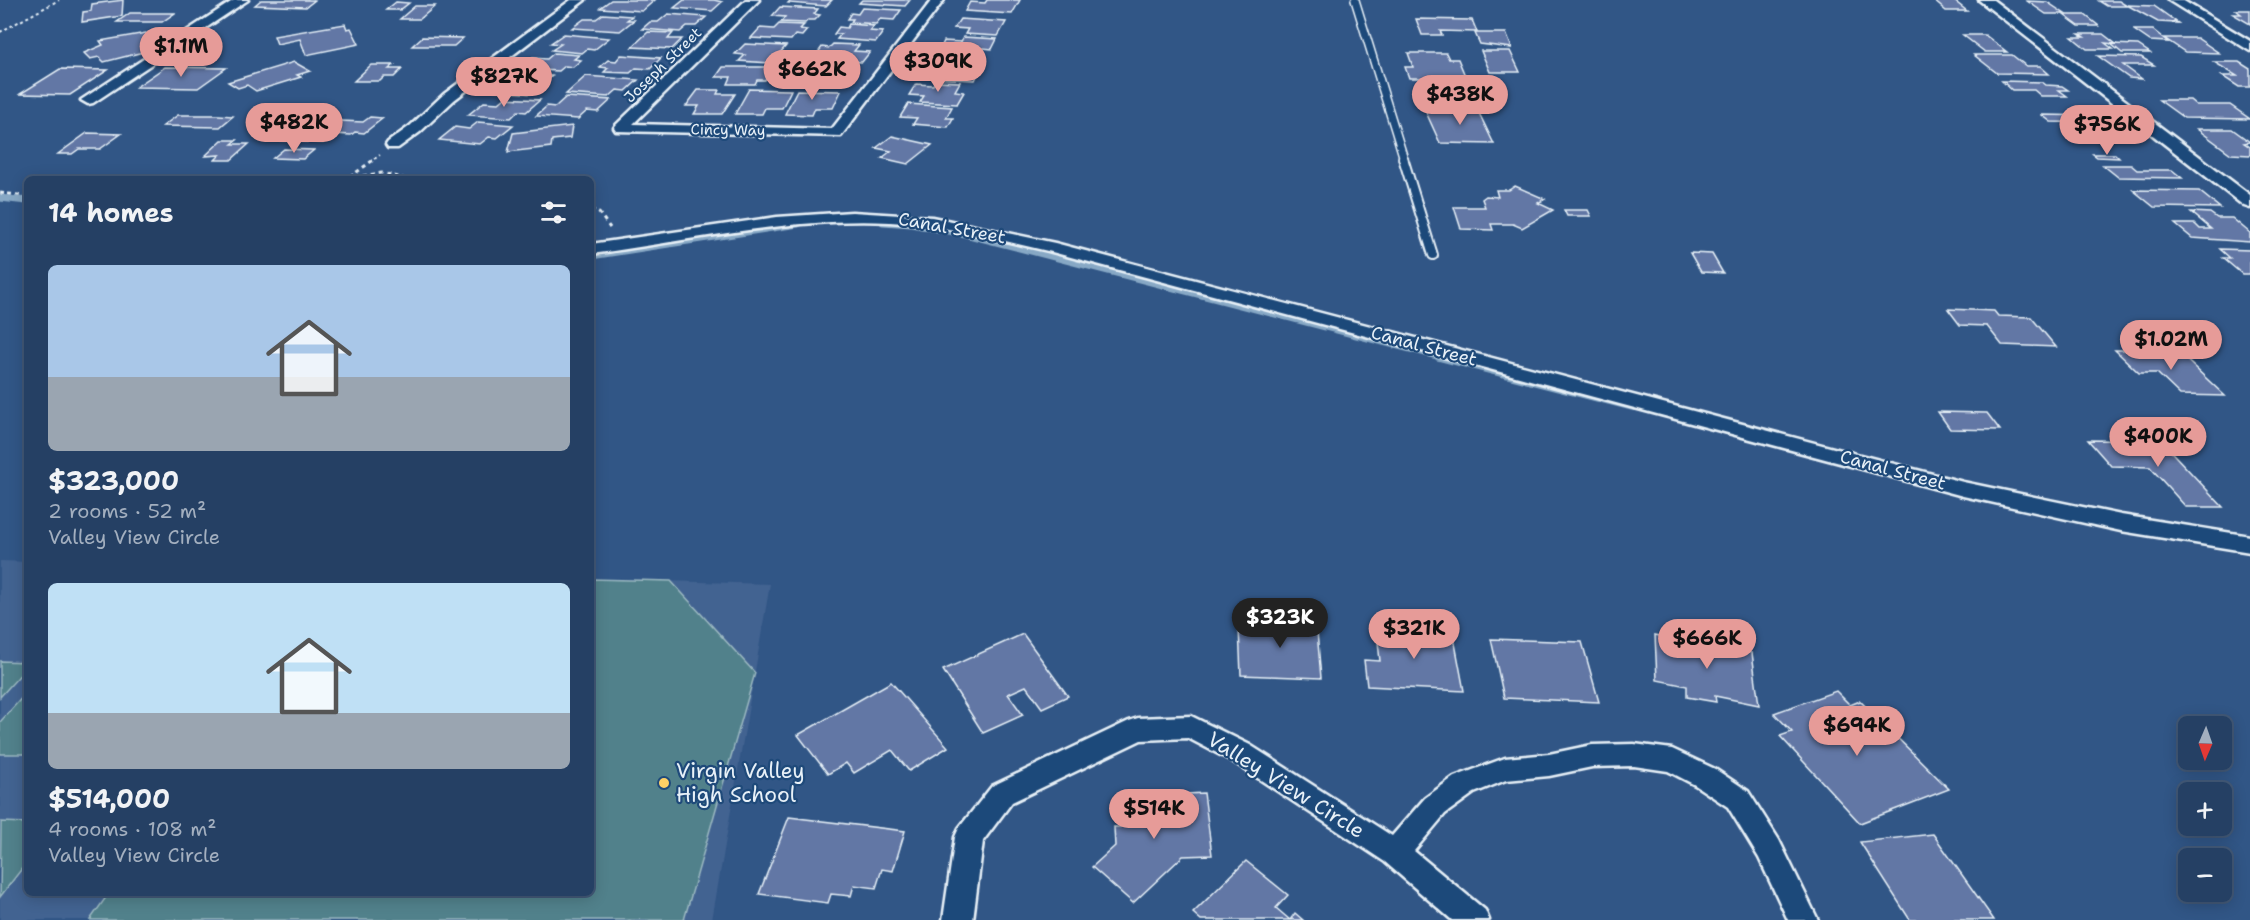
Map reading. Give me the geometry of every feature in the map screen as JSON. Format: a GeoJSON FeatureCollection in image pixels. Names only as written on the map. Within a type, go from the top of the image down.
{"type":"FeatureCollection","features":[{"type":"Feature","properties":{"kind":"street"},"geometry":{"type":"LineString","coordinates":[[88,100],[242,0]]}},
{"type":"Feature","properties":{"kind":"street"},"geometry":{"type":"LineString","coordinates":[[393,145],[415,129],[449,97],[579,0]]}},
{"type":"Feature","properties":{"kind":"street","name":"Joseph Street"},"geometry":{"type":"LineString","coordinates":[[621,129],[753,0]]}},
{"type":"Feature","properties":{"kind":"street","name":"Cincy Way"},"geometry":{"type":"LineString","coordinates":[[621,129],[836,132],[938,0]]}},
{"type":"Feature","properties":{"kind":"street"},"geometry":{"type":"LineString","coordinates":[[1985,0],[2250,203]]}},
{"type":"Feature","properties":{"kind":"street"},"geometry":{"type":"LineString","coordinates":[[2174,0],[2250,47]]}},
{"type":"Feature","properties":{"kind":"street","name":"Canal Street"},"geometry":{"type":"LineString","coordinates":[[594,249],[798,219],[891,217],[941,223],[1056,248],[1963,489],[2121,523],[2250,544]]}},
{"type":"Feature","properties":{"kind":"street","name":"Valley View Circle"},"geometry":{"type":"LineString","coordinates":[[958,920],[969,837],[1002,794],[1138,729],[1191,727],[1241,753],[1395,853],[1474,920]]}},
{"type":"Feature","properties":{"kind":"street"},"geometry":{"type":"LineString","coordinates":[[1395,853],[1435,806],[1464,785],[1505,769],[1549,765],[1592,756],[1634,755],[1672,760],[1706,777],[1738,800],[1769,849],[1803,920]]}},
{"type":"Feature","properties":{"kind":"lane"},"geometry":{"type":"LineString","coordinates":[[1355,0],[1433,255]]}},
{"type":"Feature","properties":{"kind":"path"},"geometry":{"type":"LineString","coordinates":[[0,32],[59,0]]}},
{"type":"Feature","properties":{"kind":"path"},"geometry":{"type":"LineString","coordinates":[[350,176],[393,145]]}},
{"type":"Feature","properties":{"kind":"path"},"geometry":{"type":"LineString","coordinates":[[361,176],[382,173],[395,176]]}},
{"type":"Feature","properties":{"kind":"path"},"geometry":{"type":"LineString","coordinates":[[0,193],[24,195]]}},
{"type":"Feature","properties":{"kind":"shaded area","name":"Virgin Valley High School"},"geometry":{"type":"Polygon","coordinates":[[[0,561],[24,562],[24,896],[594,896],[594,579],[770,584],[712,920],[0,920],[0,561]]]}},
{"type":"Feature","properties":{"kind":"green space","name":"Virgin Valley High School"},"geometry":{"type":"Polygon","coordinates":[[[594,579],[671,581],[755,673],[684,920],[90,920],[107,896],[594,896],[594,579]]]}},
{"type":"Feature","properties":{"kind":"green space"},"geometry":{"type":"Polygon","coordinates":[[[0,661],[24,662],[24,670],[0,697],[0,661]]]}},
{"type":"Feature","properties":{"kind":"green space"},"geometry":{"type":"Polygon","coordinates":[[[24,695],[24,754],[0,754],[0,722],[24,695]]]}},
{"type":"Feature","properties":{"kind":"green space"},"geometry":{"type":"Polygon","coordinates":[[[1,822],[24,823],[24,866],[0,897],[1,822]]]}},
{"type":"Feature","properties":{"kind":"building"},"geometry":{"type":"Polygon","coordinates":[[[123,0],[122,16],[82,22],[83,12],[91,11],[92,4],[123,0]]]}},
{"type":"Feature","properties":{"kind":"building"},"geometry":{"type":"Polygon","coordinates":[[[261,0],[315,0],[306,7],[255,5],[261,0]]]}},
{"type":"Feature","properties":{"kind":"building"},"geometry":{"type":"Polygon","coordinates":[[[611,0],[655,0],[642,11],[600,8],[611,0]]]}},
{"type":"Feature","properties":{"kind":"building"},"geometry":{"type":"Polygon","coordinates":[[[684,0],[722,2],[712,11],[674,8],[684,0]]]}},
{"type":"Feature","properties":{"kind":"building"},"geometry":{"type":"Polygon","coordinates":[[[791,0],[832,0],[826,6],[788,3],[791,0]]]}},
{"type":"Feature","properties":{"kind":"building"},"geometry":{"type":"Polygon","coordinates":[[[862,0],[910,0],[905,6],[859,3],[862,0]]]}},
{"type":"Feature","properties":{"kind":"building"},"geometry":{"type":"Polygon","coordinates":[[[987,0],[1020,0],[1012,14],[965,11],[970,2],[985,3],[987,0]]]}},
{"type":"Feature","properties":{"kind":"building"},"geometry":{"type":"Polygon","coordinates":[[[1933,0],[1953,0],[1967,11],[1946,11],[1933,0]]]}},
{"type":"Feature","properties":{"kind":"building"},"geometry":{"type":"Polygon","coordinates":[[[2027,1],[2047,2],[2065,14],[2046,14],[2027,1]]]}},
{"type":"Feature","properties":{"kind":"building"},"geometry":{"type":"Polygon","coordinates":[[[2099,1],[2119,1],[2127,6],[2107,6],[2099,1]]]}},
{"type":"Feature","properties":{"kind":"building"},"geometry":{"type":"Polygon","coordinates":[[[396,2],[409,3],[400,10],[386,10],[396,2]]]}},
{"type":"Feature","properties":{"kind":"building"},"geometry":{"type":"Polygon","coordinates":[[[2127,5],[2154,6],[2178,23],[2158,22],[2127,5]]]}},
{"type":"Feature","properties":{"kind":"building"},"geometry":{"type":"Polygon","coordinates":[[[415,6],[435,6],[420,19],[400,19],[415,6]]]}},
{"type":"Feature","properties":{"kind":"building"},"geometry":{"type":"Polygon","coordinates":[[[780,7],[818,9],[814,14],[820,15],[815,20],[808,20],[805,23],[781,22],[785,17],[772,16],[780,7]]]}},
{"type":"Feature","properties":{"kind":"building"},"geometry":{"type":"Polygon","coordinates":[[[862,8],[901,10],[894,20],[880,19],[876,24],[851,22],[853,19],[847,19],[851,13],[858,14],[862,8]]]}},
{"type":"Feature","properties":{"kind":"building"},"geometry":{"type":"Polygon","coordinates":[[[2236,10],[2250,10],[2250,24],[2233,14],[2241,14],[2236,10]]]}},
{"type":"Feature","properties":{"kind":"building"},"geometry":{"type":"Polygon","coordinates":[[[130,13],[175,13],[162,22],[117,22],[130,13]]]}},
{"type":"Feature","properties":{"kind":"building"},"geometry":{"type":"Polygon","coordinates":[[[603,14],[632,16],[627,20],[634,20],[620,31],[572,28],[584,19],[596,19],[603,14]]]}},
{"type":"Feature","properties":{"kind":"building"},"geometry":{"type":"Polygon","coordinates":[[[668,14],[706,17],[696,26],[687,26],[680,32],[642,29],[650,22],[658,22],[668,14]]]}},
{"type":"Feature","properties":{"kind":"building"},"geometry":{"type":"Polygon","coordinates":[[[2064,15],[2085,15],[2099,26],[2079,26],[2064,15]]]}},
{"type":"Feature","properties":{"kind":"building"},"geometry":{"type":"Polygon","coordinates":[[[960,19],[1006,22],[998,36],[965,34],[968,29],[954,28],[960,19]]]}},
{"type":"Feature","properties":{"kind":"building"},"geometry":{"type":"Polygon","coordinates":[[[1416,19],[1472,20],[1477,32],[1440,31],[1442,35],[1422,35],[1416,19]]]}},
{"type":"Feature","properties":{"kind":"building"},"geometry":{"type":"Polygon","coordinates":[[[345,24],[347,29],[351,28],[359,44],[306,55],[300,39],[277,44],[274,36],[345,24]]]}},
{"type":"Feature","properties":{"kind":"building"},"geometry":{"type":"Polygon","coordinates":[[[779,24],[804,25],[800,29],[807,30],[802,36],[795,35],[791,40],[751,38],[760,28],[774,29],[779,24]]]}},
{"type":"Feature","properties":{"kind":"building"},"geometry":{"type":"Polygon","coordinates":[[[849,24],[874,26],[870,31],[883,32],[876,42],[837,39],[841,34],[834,34],[839,27],[847,28],[849,24]]]}},
{"type":"Feature","properties":{"kind":"building"},"geometry":{"type":"Polygon","coordinates":[[[2134,30],[2153,30],[2168,42],[2150,41],[2134,30]]]}},
{"type":"Feature","properties":{"kind":"building"},"geometry":{"type":"Polygon","coordinates":[[[648,32],[673,33],[668,39],[682,39],[672,49],[632,47],[648,32]]]}},
{"type":"Feature","properties":{"kind":"building"},"geometry":{"type":"Polygon","coordinates":[[[146,33],[152,39],[146,41],[150,45],[143,47],[147,51],[104,62],[99,57],[90,59],[84,53],[103,45],[100,41],[146,33]]]}},
{"type":"Feature","properties":{"kind":"building"},"geometry":{"type":"Polygon","coordinates":[[[1475,33],[1506,33],[1512,48],[1480,44],[1475,33]]]}},
{"type":"Feature","properties":{"kind":"building"},"geometry":{"type":"Polygon","coordinates":[[[564,34],[609,38],[594,50],[587,49],[582,53],[552,50],[561,44],[551,43],[564,34]]]}},
{"type":"Feature","properties":{"kind":"building"},"geometry":{"type":"Polygon","coordinates":[[[2079,34],[2103,34],[2116,44],[2105,43],[2113,49],[2087,49],[2072,37],[2084,37],[2079,34]]]}},
{"type":"Feature","properties":{"kind":"building"},"geometry":{"type":"Polygon","coordinates":[[[1963,35],[1985,35],[2007,52],[1985,52],[1963,35]]]}},
{"type":"Feature","properties":{"kind":"building"},"geometry":{"type":"Polygon","coordinates":[[[422,37],[463,38],[454,46],[412,46],[422,37]]]}},
{"type":"Feature","properties":{"kind":"building"},"geometry":{"type":"Polygon","coordinates":[[[963,37],[997,39],[992,49],[983,48],[981,54],[939,52],[944,41],[961,42],[963,37]]]}},
{"type":"Feature","properties":{"kind":"building"},"geometry":{"type":"Polygon","coordinates":[[[2164,38],[2197,38],[2219,53],[2185,52],[2164,38]]]}},
{"type":"Feature","properties":{"kind":"building"},"geometry":{"type":"Polygon","coordinates":[[[745,44],[786,46],[771,63],[739,61],[745,55],[735,54],[745,44]]]}},
{"type":"Feature","properties":{"kind":"building"},"geometry":{"type":"Polygon","coordinates":[[[833,44],[859,45],[854,51],[870,52],[862,62],[820,60],[824,54],[817,54],[822,47],[829,48],[833,44]]]}},
{"type":"Feature","properties":{"kind":"building"},"geometry":{"type":"Polygon","coordinates":[[[2111,44],[2138,45],[2150,53],[2122,53],[2111,44]]]}},
{"type":"Feature","properties":{"kind":"building"},"geometry":{"type":"Polygon","coordinates":[[[1481,51],[1510,51],[1520,72],[1490,72],[1481,51]]]}},
{"type":"Feature","properties":{"kind":"building"},"geometry":{"type":"Polygon","coordinates":[[[554,53],[579,55],[574,59],[581,60],[573,67],[565,66],[559,71],[519,69],[532,58],[547,59],[554,53]]]}},
{"type":"Feature","properties":{"kind":"building"},"geometry":{"type":"Polygon","coordinates":[[[1408,53],[1446,53],[1449,59],[1458,59],[1466,78],[1409,78],[1405,67],[1413,67],[1408,53]]]}},
{"type":"Feature","properties":{"kind":"building"},"geometry":{"type":"Polygon","coordinates":[[[621,55],[661,58],[650,69],[636,68],[630,73],[604,72],[608,68],[600,67],[608,60],[616,61],[621,55]]]}},
{"type":"Feature","properties":{"kind":"building"},"geometry":{"type":"Polygon","coordinates":[[[1974,55],[2012,55],[2026,66],[2040,66],[2049,74],[1997,73],[1974,55]]]}},
{"type":"Feature","properties":{"kind":"building"},"geometry":{"type":"Polygon","coordinates":[[[2098,56],[2141,57],[2154,65],[2123,65],[2142,79],[2129,78],[2098,56]]]}},
{"type":"Feature","properties":{"kind":"building"},"geometry":{"type":"Polygon","coordinates":[[[933,60],[975,62],[970,72],[979,72],[975,80],[935,78],[939,71],[926,70],[933,60]]]}},
{"type":"Feature","properties":{"kind":"building"},"geometry":{"type":"Polygon","coordinates":[[[294,62],[310,71],[297,75],[301,77],[256,91],[247,85],[238,88],[228,82],[294,62]]]}},
{"type":"Feature","properties":{"kind":"building"},"geometry":{"type":"Polygon","coordinates":[[[2214,62],[2239,62],[2250,69],[2250,87],[2239,87],[2222,76],[2237,76],[2214,62]]]}},
{"type":"Feature","properties":{"kind":"building"},"geometry":{"type":"Polygon","coordinates":[[[371,65],[394,65],[389,69],[402,69],[394,77],[384,77],[380,81],[354,81],[371,65]]]}},
{"type":"Feature","properties":{"kind":"building"},"geometry":{"type":"Polygon","coordinates":[[[802,66],[853,69],[844,80],[827,79],[823,84],[788,82],[802,66]]]}},
{"type":"Feature","properties":{"kind":"building"},"geometry":{"type":"Polygon","coordinates":[[[165,67],[226,68],[198,88],[136,87],[165,67]]]}},
{"type":"Feature","properties":{"kind":"building"},"geometry":{"type":"Polygon","coordinates":[[[723,67],[773,67],[765,80],[757,80],[755,84],[728,84],[731,77],[716,77],[723,67]]]}},
{"type":"Feature","properties":{"kind":"building"},"geometry":{"type":"Polygon","coordinates":[[[60,69],[108,70],[70,95],[20,94],[60,69]]]}},
{"type":"Feature","properties":{"kind":"building"},"geometry":{"type":"Polygon","coordinates":[[[527,74],[552,76],[531,94],[489,90],[504,79],[520,80],[527,74]]]}},
{"type":"Feature","properties":{"kind":"building"},"geometry":{"type":"Polygon","coordinates":[[[586,76],[638,80],[626,91],[617,90],[609,97],[566,94],[586,76]]]}},
{"type":"Feature","properties":{"kind":"building"},"geometry":{"type":"Polygon","coordinates":[[[935,81],[960,82],[955,91],[964,92],[957,104],[920,102],[924,96],[909,95],[916,84],[933,85],[935,81]]]}},
{"type":"Feature","properties":{"kind":"building"},"geometry":{"type":"Polygon","coordinates":[[[2002,81],[2042,82],[2046,85],[2062,86],[2068,90],[2059,90],[2067,96],[2041,96],[2034,90],[2012,90],[2002,81]]]}},
{"type":"Feature","properties":{"kind":"building"},"geometry":{"type":"Polygon","coordinates":[[[749,89],[791,90],[782,108],[765,108],[762,114],[735,114],[749,89]]]}},
{"type":"Feature","properties":{"kind":"building"},"geometry":{"type":"Polygon","coordinates":[[[698,90],[719,90],[717,94],[735,94],[722,114],[694,114],[699,106],[686,106],[698,90]]]}},
{"type":"Feature","properties":{"kind":"building"},"geometry":{"type":"Polygon","coordinates":[[[797,90],[841,91],[833,108],[815,108],[812,115],[785,114],[797,90]]]}},
{"type":"Feature","properties":{"kind":"building"},"geometry":{"type":"Polygon","coordinates":[[[566,97],[611,100],[598,112],[587,111],[578,119],[536,116],[547,106],[555,107],[566,97]]]}},
{"type":"Feature","properties":{"kind":"building"},"geometry":{"type":"Polygon","coordinates":[[[505,98],[540,100],[526,112],[518,111],[511,118],[468,115],[484,102],[499,103],[505,98]]]}},
{"type":"Feature","properties":{"kind":"building"},"geometry":{"type":"Polygon","coordinates":[[[2159,100],[2190,100],[2196,105],[2230,105],[2250,119],[2184,118],[2159,100]]]}},
{"type":"Feature","properties":{"kind":"building"},"geometry":{"type":"Polygon","coordinates":[[[908,104],[952,107],[946,118],[953,118],[948,127],[913,124],[917,118],[900,117],[908,104]]]}},
{"type":"Feature","properties":{"kind":"building"},"geometry":{"type":"Polygon","coordinates":[[[1455,107],[1476,107],[1494,144],[1440,143],[1425,110],[1457,110],[1455,107]]]}},
{"type":"Feature","properties":{"kind":"building"},"geometry":{"type":"Polygon","coordinates":[[[178,115],[233,116],[220,127],[163,126],[178,115]]]}},
{"type":"Feature","properties":{"kind":"building"},"geometry":{"type":"Polygon","coordinates":[[[2042,115],[2098,116],[2106,123],[2051,122],[2042,115]]]}},
{"type":"Feature","properties":{"kind":"building"},"geometry":{"type":"Polygon","coordinates":[[[370,117],[383,118],[364,133],[333,134],[323,143],[274,140],[292,126],[309,127],[319,120],[363,122],[370,117]]]}},
{"type":"Feature","properties":{"kind":"building"},"geometry":{"type":"Polygon","coordinates":[[[478,122],[513,125],[497,138],[489,137],[480,144],[439,140],[455,127],[469,129],[478,122]]]}},
{"type":"Feature","properties":{"kind":"building"},"geometry":{"type":"Polygon","coordinates":[[[572,126],[570,138],[552,140],[551,147],[508,152],[513,133],[572,126]]]}},
{"type":"Feature","properties":{"kind":"building"},"geometry":{"type":"Polygon","coordinates":[[[2197,129],[2232,129],[2250,142],[2244,143],[2250,147],[2250,155],[2231,154],[2197,129]]]}},
{"type":"Feature","properties":{"kind":"building"},"geometry":{"type":"Polygon","coordinates":[[[87,133],[121,134],[100,149],[79,149],[72,154],[58,154],[87,133]]]}},
{"type":"Feature","properties":{"kind":"building"},"geometry":{"type":"Polygon","coordinates":[[[892,136],[932,145],[908,164],[882,158],[891,151],[876,148],[892,136]]]}},
{"type":"Feature","properties":{"kind":"building"},"geometry":{"type":"Polygon","coordinates":[[[222,140],[237,140],[232,144],[249,144],[231,160],[215,160],[220,155],[205,156],[222,140]]]}},
{"type":"Feature","properties":{"kind":"building"},"geometry":{"type":"Polygon","coordinates":[[[284,149],[314,150],[303,159],[273,158],[284,149]]]}},
{"type":"Feature","properties":{"kind":"building"},"geometry":{"type":"Polygon","coordinates":[[[2093,154],[2115,154],[2119,158],[2097,157],[2093,154]]]}},
{"type":"Feature","properties":{"kind":"building"},"geometry":{"type":"Polygon","coordinates":[[[2103,165],[2131,165],[2137,170],[2172,170],[2182,178],[2118,177],[2103,165]]]}},
{"type":"Feature","properties":{"kind":"building"},"geometry":{"type":"Polygon","coordinates":[[[1515,186],[1545,199],[1538,203],[1553,210],[1522,228],[1513,224],[1491,224],[1493,230],[1461,229],[1454,207],[1485,207],[1482,199],[1486,196],[1498,197],[1496,190],[1509,190],[1515,186]]]}},
{"type":"Feature","properties":{"kind":"building"},"geometry":{"type":"Polygon","coordinates":[[[2133,190],[2199,191],[2220,208],[2154,207],[2133,190]]]}},
{"type":"Feature","properties":{"kind":"building"},"geometry":{"type":"Polygon","coordinates":[[[1564,210],[1588,210],[1591,216],[1567,216],[1564,210]]]}},
{"type":"Feature","properties":{"kind":"building"},"geometry":{"type":"Polygon","coordinates":[[[2191,212],[2210,213],[2217,218],[2232,218],[2250,233],[2250,242],[2192,238],[2175,224],[2195,224],[2200,229],[2211,229],[2191,212]]]}},
{"type":"Feature","properties":{"kind":"building"},"geometry":{"type":"Polygon","coordinates":[[[2220,249],[2250,250],[2250,274],[2242,274],[2223,258],[2230,258],[2220,249]]]}},
{"type":"Feature","properties":{"kind":"building"},"geometry":{"type":"Polygon","coordinates":[[[1690,253],[1712,254],[1723,273],[1701,272],[1690,253]]]}},
{"type":"Feature","properties":{"kind":"building"},"geometry":{"type":"Polygon","coordinates":[[[1948,309],[1994,311],[1998,316],[2031,317],[2056,347],[2002,345],[1987,326],[1960,325],[1948,309]]]}},
{"type":"Feature","properties":{"kind":"building"},"geometry":{"type":"Polygon","coordinates":[[[2115,350],[2176,350],[2225,396],[2180,395],[2157,373],[2139,373],[2115,350]]]}},
{"type":"Feature","properties":{"kind":"building"},"geometry":{"type":"Polygon","coordinates":[[[1938,412],[1987,413],[2000,430],[1950,429],[1938,412]]]}},
{"type":"Feature","properties":{"kind":"building"},"geometry":{"type":"Polygon","coordinates":[[[2088,440],[2161,441],[2223,507],[2186,507],[2150,467],[2111,466],[2088,440]]]}},
{"type":"Feature","properties":{"kind":"building"},"geometry":{"type":"Polygon","coordinates":[[[1254,618],[1316,620],[1321,678],[1241,675],[1239,628],[1254,629],[1254,618]]]}},
{"type":"Feature","properties":{"kind":"building"},"geometry":{"type":"Polygon","coordinates":[[[1376,622],[1429,625],[1431,637],[1454,638],[1464,691],[1367,686],[1364,660],[1380,661],[1376,622]]]}},
{"type":"Feature","properties":{"kind":"building"},"geometry":{"type":"Polygon","coordinates":[[[1023,634],[1068,696],[1042,708],[1026,686],[1008,694],[1023,715],[983,733],[943,670],[1023,634]]]}},
{"type":"Feature","properties":{"kind":"building"},"geometry":{"type":"Polygon","coordinates":[[[1655,635],[1752,653],[1759,705],[1715,696],[1716,702],[1687,697],[1687,686],[1657,680],[1655,635]]]}},
{"type":"Feature","properties":{"kind":"building"},"geometry":{"type":"Polygon","coordinates":[[[1491,639],[1582,642],[1599,702],[1504,698],[1491,639]]]}},
{"type":"Feature","properties":{"kind":"building"},"geometry":{"type":"Polygon","coordinates":[[[891,682],[948,747],[909,771],[892,750],[854,773],[846,763],[828,774],[798,735],[891,682]]]}},
{"type":"Feature","properties":{"kind":"building"},"geometry":{"type":"Polygon","coordinates":[[[1836,691],[1850,705],[1860,701],[1949,789],[1860,823],[1780,736],[1792,732],[1774,713],[1836,691]]]}},
{"type":"Feature","properties":{"kind":"building"},"geometry":{"type":"Polygon","coordinates":[[[1204,793],[1212,855],[1183,856],[1133,903],[1092,867],[1115,846],[1114,827],[1120,827],[1118,798],[1204,793]]]}},
{"type":"Feature","properties":{"kind":"building"},"geometry":{"type":"Polygon","coordinates":[[[789,817],[905,831],[893,871],[882,869],[876,888],[854,885],[851,896],[831,894],[828,903],[759,894],[789,817]]]}},
{"type":"Feature","properties":{"kind":"building"},"geometry":{"type":"Polygon","coordinates":[[[1933,834],[1994,920],[1910,920],[1860,842],[1933,834]]]}},
{"type":"Feature","properties":{"kind":"building"},"geometry":{"type":"Polygon","coordinates":[[[1246,861],[1288,895],[1276,908],[1290,920],[1201,920],[1193,913],[1246,861]]]}},
{"type":"Feature","properties":{"kind":"building"},"geometry":{"type":"Polygon","coordinates":[[[1295,913],[1303,920],[1290,920],[1295,913]]]}},
{"type":"Feature","properties":{"kind":"waterway"},"geometry":{"type":"LineString","coordinates":[[0,198],[24,201]]}},
{"type":"Feature","properties":{"kind":"waterway"},"geometry":{"type":"LineString","coordinates":[[883,222],[911,224],[965,234],[1445,358]]}},
{"type":"Feature","properties":{"kind":"waterway"},"geometry":{"type":"LineString","coordinates":[[594,256],[798,224]]}},
{"type":"Feature","properties":{"kind":"waterway"},"geometry":{"type":"LineString","coordinates":[[1439,357],[1633,407]]}},
{"type":"Feature","properties":{"kind":"place","name":"Virgin Valley High School"},"geometry":{"type":"Point","coordinates":[664,783]}}]}
